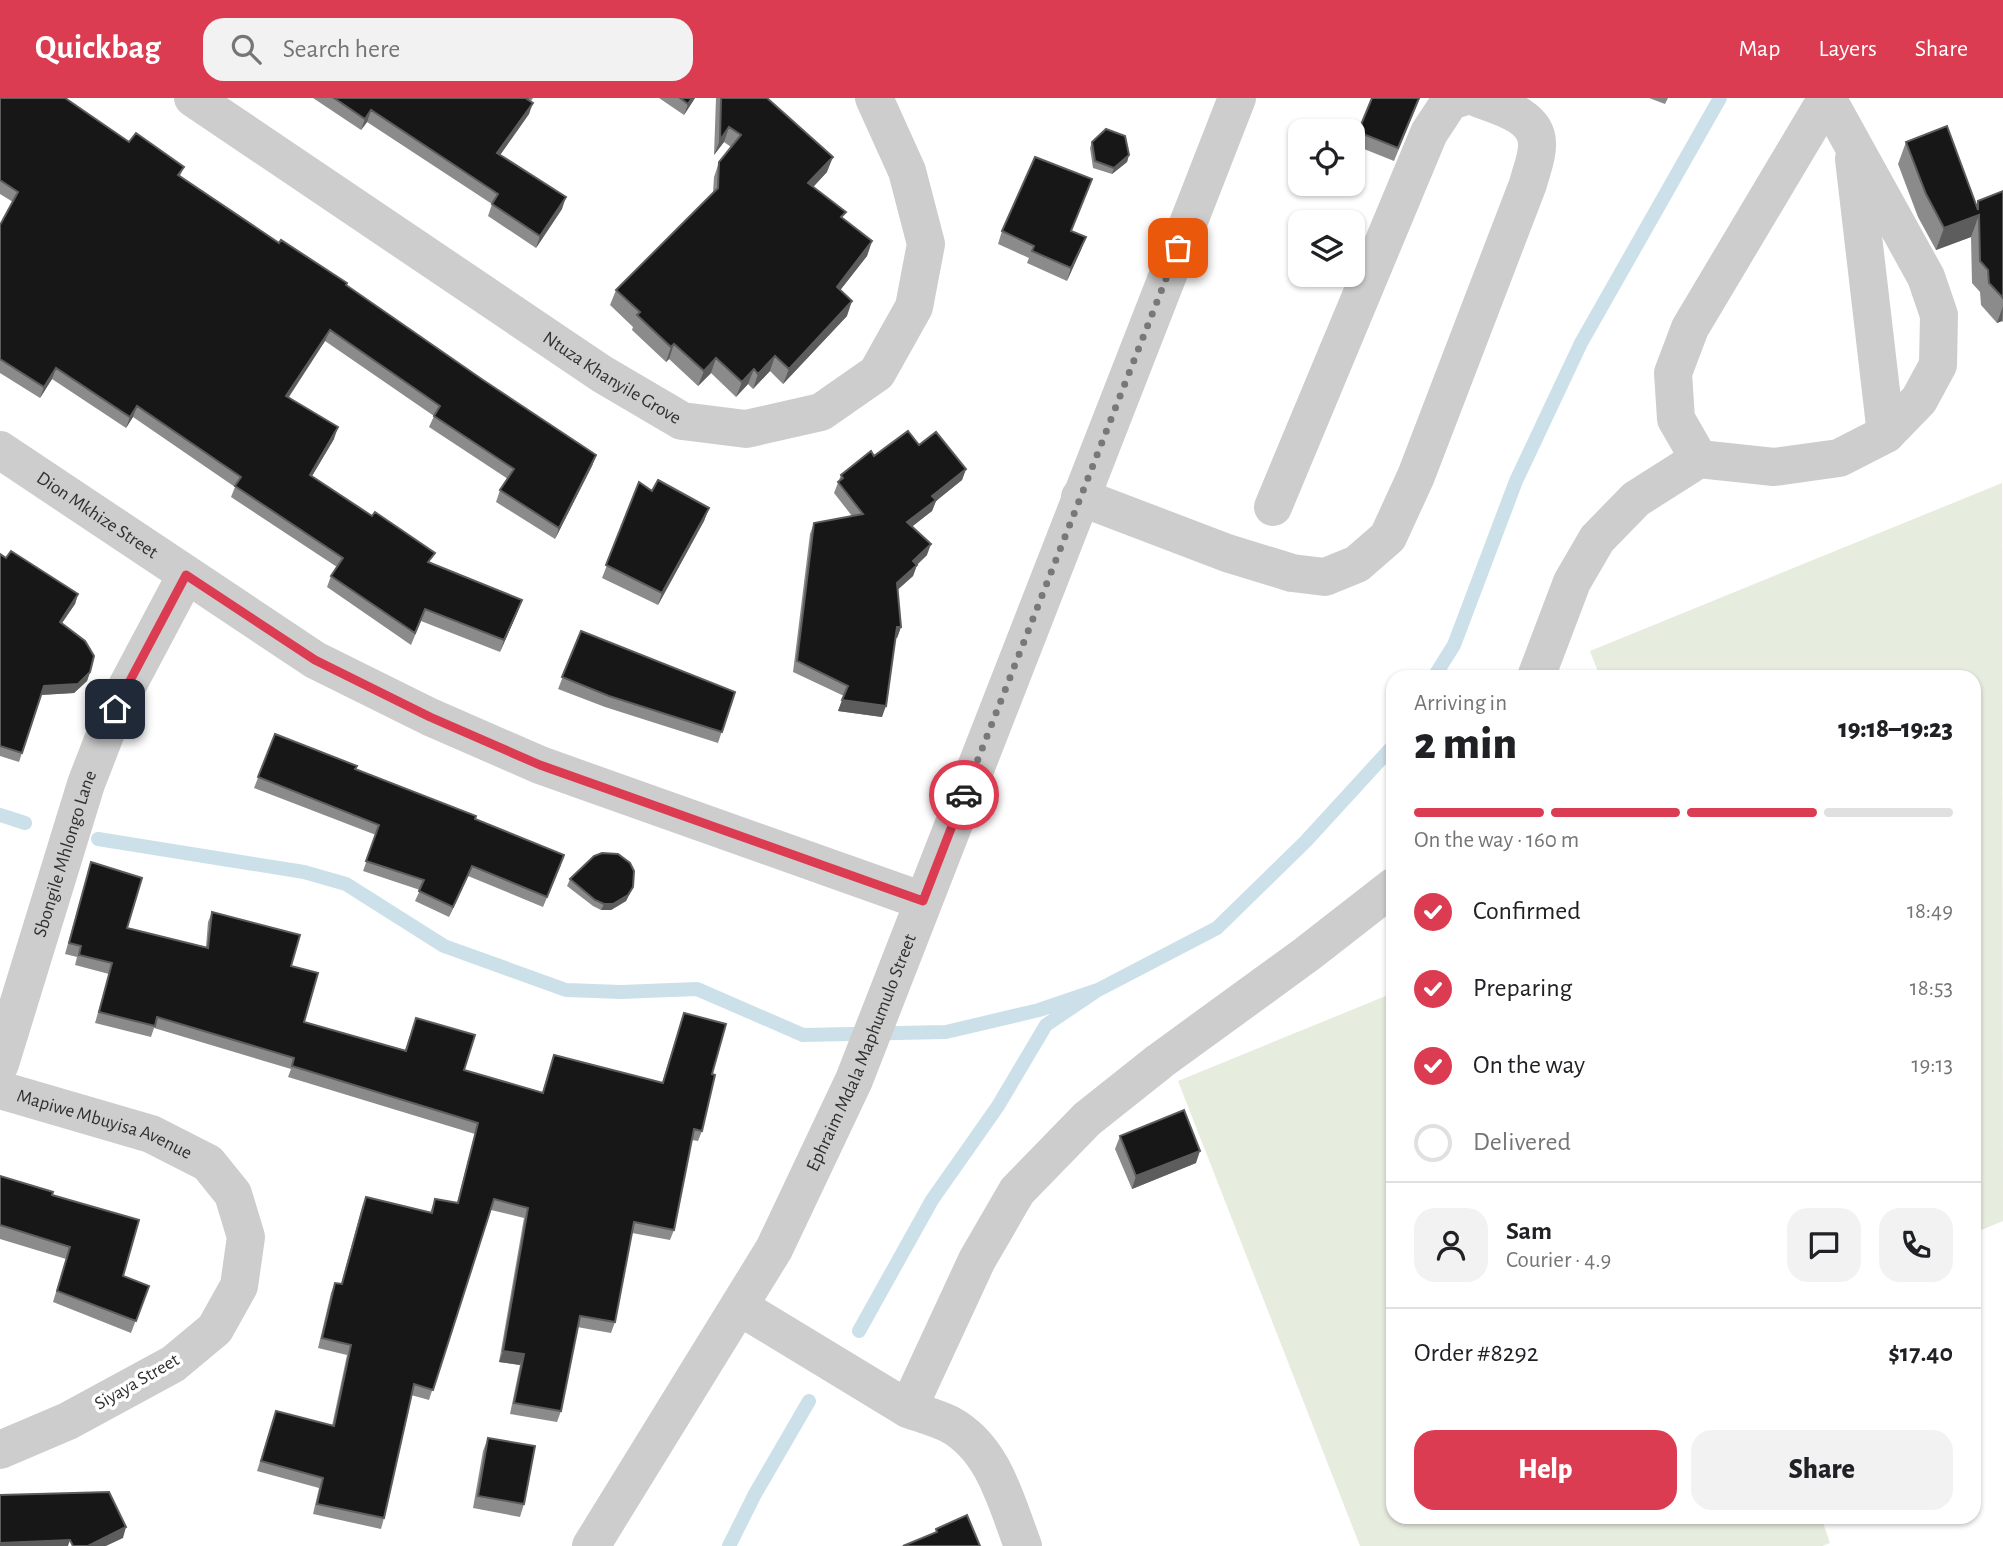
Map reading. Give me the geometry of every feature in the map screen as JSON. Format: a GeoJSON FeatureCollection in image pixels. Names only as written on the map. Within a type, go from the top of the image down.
{"type":"FeatureCollection","features":[{"type":"Feature","properties":{"kind":"street","name":"Ntuza Khanyile Grove"},"geometry":{"type":"LineString","coordinates":[[193,98],[613,381],[682,421],[746,429],[821,412],[877,373],[914,307],[926,244],[907,171],[874,98]]}},
{"type":"Feature","properties":{"kind":"street","name":"Ephraim Mdala Maphumulo Street"},"geometry":{"type":"LineString","coordinates":[[591,1546],[774,1249],[854,1080],[1237,98]]}},
{"type":"Feature","properties":{"kind":"street"},"geometry":{"type":"LineString","coordinates":[[1273,507],[1429,133],[1450,101],[1460,98]]}},
{"type":"Feature","properties":{"kind":"street"},"geometry":{"type":"LineString","coordinates":[[1080,498],[1227,553],[1292,573],[1325,577],[1357,565],[1388,537],[1416,476],[1519,209],[1538,144],[1529,124],[1510,110],[1477,98]]}},
{"type":"Feature","properties":{"kind":"street"},"geometry":{"type":"LineString","coordinates":[[1539,670],[1572,582],[1597,539],[1636,499],[1699,460],[1774,467],[1839,458],[1886,434],[1919,400],[1938,365],[1939,315],[1926,277],[1827,98],[1690,328],[1672,373],[1676,419],[1699,460]]}},
{"type":"Feature","properties":{"kind":"street"},"geometry":{"type":"LineString","coordinates":[[1852,140],[1886,434]]}},
{"type":"Feature","properties":{"kind":"street","name":"Dion Mkhize Street"},"geometry":{"type":"LineString","coordinates":[[0,450],[315,660],[442,723],[540,765],[923,901]]}},
{"type":"Feature","properties":{"kind":"street","name":"Sbongile Mhlongo Lane"},"geometry":{"type":"LineString","coordinates":[[0,1064],[86,784],[115,709],[186,575]]}},
{"type":"Feature","properties":{"kind":"street"},"geometry":{"type":"LineString","coordinates":[[908,1409],[977,1260],[1017,1191],[1087,1119],[1160,1061],[1307,954],[1386,892]]}},
{"type":"Feature","properties":{"kind":"street","name":"Mapiwe Mbuyisa Avenue"},"geometry":{"type":"LineString","coordinates":[[0,1090],[151,1134],[208,1163]]}},
{"type":"Feature","properties":{"kind":"street","name":"Siyaya Street"},"geometry":{"type":"LineString","coordinates":[[0,1450],[68,1421],[173,1364],[215,1329],[239,1286],[246,1237],[233,1194],[208,1163]]}},
{"type":"Feature","properties":{"kind":"street"},"geometry":{"type":"LineString","coordinates":[[740,1307],[908,1409],[949,1424],[972,1441],[988,1459],[1023,1546]]}},
{"type":"Feature","properties":{"kind":"shaded area"},"geometry":{"type":"Polygon","coordinates":[[[2002,483],[2003,1221],[1981,1230],[1981,670],[1597,670],[1590,651],[2002,483]]]}},
{"type":"Feature","properties":{"kind":"shaded area"},"geometry":{"type":"Polygon","coordinates":[[[1386,996],[1386,1524],[1823,1524],[1830,1543],[1822,1546],[1360,1546],[1178,1081],[1386,996]]]}},
{"type":"Feature","properties":{"kind":"building"},"geometry":{"type":"Polygon","coordinates":[[[0,98],[65,98],[129,142],[136,133],[184,167],[178,175],[279,243],[281,240],[347,283],[346,285],[483,380],[596,455],[559,528],[500,490],[514,469],[434,416],[440,406],[330,330],[286,396],[338,427],[310,475],[372,516],[375,512],[435,553],[428,562],[522,600],[504,640],[425,609],[415,633],[331,576],[343,558],[235,486],[241,477],[137,406],[130,417],[56,368],[44,387],[0,359],[0,225],[18,192],[0,180],[0,98]]]}},
{"type":"Feature","properties":{"kind":"building"},"geometry":{"type":"Polygon","coordinates":[[[334,98],[528,98],[533,103],[497,153],[566,197],[540,236],[492,204],[498,194],[371,110],[365,119],[334,98]]]}},
{"type":"Feature","properties":{"kind":"building"},"geometry":{"type":"Polygon","coordinates":[[[680,98],[692,98],[688,104],[680,98]]]}},
{"type":"Feature","properties":{"kind":"building"},"geometry":{"type":"Polygon","coordinates":[[[721,98],[767,98],[833,157],[808,183],[846,212],[841,217],[872,241],[837,287],[852,301],[789,369],[775,356],[758,374],[754,369],[742,382],[716,358],[704,371],[674,344],[671,347],[637,315],[640,312],[616,290],[718,188],[719,162],[741,135],[729,127],[720,140],[721,98]]]}},
{"type":"Feature","properties":{"kind":"building"},"geometry":{"type":"Polygon","coordinates":[[[1372,98],[1419,98],[1398,148],[1365,135],[1363,119],[1372,98]]]}},
{"type":"Feature","properties":{"kind":"building"},"geometry":{"type":"Polygon","coordinates":[[[1947,126],[1978,210],[1978,201],[2003,191],[2003,298],[1989,283],[1988,270],[1980,261],[1979,215],[1944,228],[1926,194],[1906,142],[1947,126]]]}},
{"type":"Feature","properties":{"kind":"building"},"geometry":{"type":"Polygon","coordinates":[[[1106,129],[1125,136],[1129,155],[1114,168],[1095,161],[1092,142],[1106,129]]]}},
{"type":"Feature","properties":{"kind":"building"},"geometry":{"type":"Polygon","coordinates":[[[1035,157],[1092,179],[1071,231],[1086,237],[1071,268],[1032,251],[1034,246],[1002,231],[1035,157]]]}},
{"type":"Feature","properties":{"kind":"building"},"geometry":{"type":"Polygon","coordinates":[[[908,431],[919,445],[936,432],[966,469],[932,496],[936,500],[907,522],[931,544],[913,561],[917,565],[897,583],[901,627],[897,627],[886,706],[842,700],[848,686],[797,661],[814,523],[863,514],[838,482],[843,478],[841,475],[871,451],[874,456],[908,431]]]}},
{"type":"Feature","properties":{"kind":"building"},"geometry":{"type":"Polygon","coordinates":[[[658,480],[709,508],[662,593],[606,565],[639,482],[652,491],[658,480]]]}},
{"type":"Feature","properties":{"kind":"building"},"geometry":{"type":"Polygon","coordinates":[[[11,551],[78,594],[60,622],[85,641],[94,656],[90,672],[78,684],[44,686],[22,753],[0,746],[0,554],[6,558],[11,551]]]}},
{"type":"Feature","properties":{"kind":"building"},"geometry":{"type":"Polygon","coordinates":[[[581,631],[735,692],[722,732],[609,696],[562,677],[581,631]]]}},
{"type":"Feature","properties":{"kind":"building"},"geometry":{"type":"Polygon","coordinates":[[[275,734],[357,766],[355,769],[476,816],[475,819],[564,855],[547,897],[472,866],[453,907],[419,891],[424,880],[366,861],[379,825],[258,777],[275,734]]]}},
{"type":"Feature","properties":{"kind":"building"},"geometry":{"type":"Polygon","coordinates":[[[602,853],[618,854],[630,863],[634,871],[633,887],[628,895],[613,904],[595,900],[570,879],[594,856],[602,853]]]}},
{"type":"Feature","properties":{"kind":"building"},"geometry":{"type":"Polygon","coordinates":[[[91,862],[142,878],[127,928],[208,948],[212,912],[300,935],[291,966],[318,973],[304,1022],[406,1051],[416,1018],[475,1035],[464,1070],[543,1093],[554,1055],[663,1083],[684,1013],[726,1024],[712,1074],[715,1075],[702,1131],[694,1129],[674,1230],[634,1222],[615,1322],[580,1316],[561,1411],[514,1403],[524,1354],[503,1351],[528,1208],[494,1199],[433,1390],[414,1384],[384,1518],[317,1504],[323,1478],[261,1461],[276,1411],[334,1426],[351,1345],[322,1338],[335,1283],[342,1284],[366,1197],[432,1213],[435,1199],[458,1203],[478,1123],[292,1066],[294,1058],[157,1017],[155,1026],[99,1012],[112,963],[79,955],[81,946],[69,943],[91,862]]]}},
{"type":"Feature","properties":{"kind":"building"},"geometry":{"type":"Polygon","coordinates":[[[1184,1110],[1200,1151],[1136,1176],[1120,1136],[1184,1110]]]}},
{"type":"Feature","properties":{"kind":"building"},"geometry":{"type":"Polygon","coordinates":[[[0,1176],[53,1192],[52,1195],[139,1220],[123,1276],[149,1286],[136,1321],[57,1291],[70,1247],[0,1225],[0,1176]]]}},
{"type":"Feature","properties":{"kind":"building"},"geometry":{"type":"Polygon","coordinates":[[[488,1438],[535,1446],[524,1504],[478,1496],[488,1438]]]}},
{"type":"Feature","properties":{"kind":"building"},"geometry":{"type":"Polygon","coordinates":[[[109,1492],[126,1527],[88,1546],[73,1546],[70,1540],[0,1543],[0,1495],[109,1492]]]}},
{"type":"Feature","properties":{"kind":"building"},"geometry":{"type":"Polygon","coordinates":[[[967,1515],[980,1546],[903,1546],[937,1532],[936,1529],[967,1515]]]}},
{"type":"Feature","properties":{"kind":"waterway"},"geometry":{"type":"LineString","coordinates":[[1438,670],[1454,645],[1516,481],[1581,343],[1720,98]]}},
{"type":"Feature","properties":{"kind":"waterway"},"geometry":{"type":"LineString","coordinates":[[859,1331],[932,1200],[998,1106],[1046,1025],[1098,990],[1217,928],[1306,841],[1386,754]]}},
{"type":"Feature","properties":{"kind":"waterway"},"geometry":{"type":"LineString","coordinates":[[0,815],[25,823]]}},
{"type":"Feature","properties":{"kind":"waterway"},"geometry":{"type":"LineString","coordinates":[[98,839],[304,872],[346,884],[444,946],[566,990],[621,992],[697,989],[803,1035],[946,1032],[1039,1010],[1098,990]]}},
{"type":"Feature","properties":{"kind":"waterway"},"geometry":{"type":"LineString","coordinates":[[729,1546],[755,1494],[809,1401]]}},
{"type":"Feature","properties":{"kind":"way so far"},"geometry":{"type":"LineString","coordinates":[[964,795],[1178,248]]}},
{"type":"Feature","properties":{"kind":"route"},"geometry":{"type":"LineString","coordinates":[[115,709],[186,575],[315,660],[430,717],[540,765],[923,901],[964,795]]}}]}
